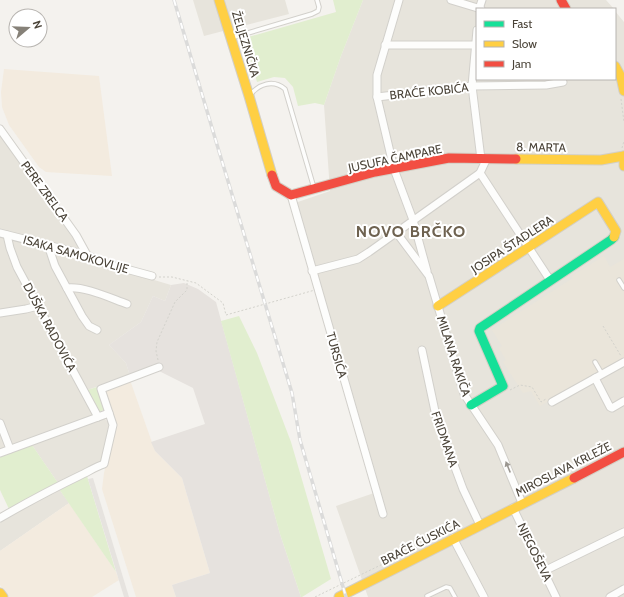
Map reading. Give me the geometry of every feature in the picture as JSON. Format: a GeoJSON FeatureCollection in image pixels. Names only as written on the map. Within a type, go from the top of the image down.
{"type":"FeatureCollection","features":[{"type":"Feature","properties":{"kind":"street","name":"ŽELJEZNIČKA"},"geometry":{"type":"LineString","coordinates":[[219,0],[273,180],[276,186],[291,195]]}},
{"type":"Feature","properties":{"kind":"street"},"geometry":{"type":"LineString","coordinates":[[399,0],[377,75],[377,97],[394,169],[413,220],[429,276]]}},
{"type":"Feature","properties":{"kind":"street"},"geometry":{"type":"LineString","coordinates":[[451,0],[477,8]]}},
{"type":"Feature","properties":{"kind":"street"},"geometry":{"type":"LineString","coordinates":[[312,271],[358,259],[480,172],[484,158],[472,86],[476,38]]}},
{"type":"Feature","properties":{"kind":"street"},"geometry":{"type":"LineString","coordinates":[[385,45],[475,45]]}},
{"type":"Feature","properties":{"kind":"street"},"geometry":{"type":"LineString","coordinates":[[616,68],[621,77],[622,95]]}},
{"type":"Feature","properties":{"kind":"street","name":"BRAĆE KOBIĆA"},"geometry":{"type":"LineString","coordinates":[[377,97],[472,86],[528,82],[546,85],[563,82]]}},
{"type":"Feature","properties":{"kind":"street","name":"PERE ZRELCA"},"geometry":{"type":"LineString","coordinates":[[0,129],[76,235],[87,255]]}},
{"type":"Feature","properties":{"kind":"street"},"geometry":{"type":"LineString","coordinates":[[624,156],[622,162],[624,166]]}},
{"type":"Feature","properties":{"kind":"street","name":"8. MARTA"},"geometry":{"type":"LineString","coordinates":[[484,158],[601,160],[624,156]]}},
{"type":"Feature","properties":{"kind":"street","name":"JUSUFA ČAMPARE"},"geometry":{"type":"LineString","coordinates":[[291,195],[376,172],[449,158],[484,158]]}},
{"type":"Feature","properties":{"kind":"street"},"geometry":{"type":"LineString","coordinates":[[601,160],[624,166]]}},
{"type":"Feature","properties":{"kind":"street"},"geometry":{"type":"LineString","coordinates":[[470,405],[503,386],[479,331],[480,328],[550,280],[480,172]]}},
{"type":"Feature","properties":{"kind":"street","name":"TURSIĆA"},"geometry":{"type":"LineString","coordinates":[[291,195],[383,514]]}},
{"type":"Feature","properties":{"kind":"street","name":"JOSIPA ŠTADLERA"},"geometry":{"type":"LineString","coordinates":[[438,306],[598,202],[616,231],[613,238],[550,280]]}},
{"type":"Feature","properties":{"kind":"street","name":"MILANA RAKIČA"},"geometry":{"type":"LineString","coordinates":[[396,232],[429,276],[464,394],[498,445],[522,503]]}},
{"type":"Feature","properties":{"kind":"street","name":"ISAKA SAMOKOVLIJE"},"geometry":{"type":"LineString","coordinates":[[4,234],[87,255],[104,263],[152,276]]}},
{"type":"Feature","properties":{"kind":"street","name":"DUŠKA RADOVIĆA"},"geometry":{"type":"LineString","coordinates":[[4,234],[17,267],[98,417]]}},
{"type":"Feature","properties":{"kind":"street"},"geometry":{"type":"LineString","coordinates":[[48,245],[55,266],[89,326],[98,330]]}},
{"type":"Feature","properties":{"kind":"street"},"geometry":{"type":"LineString","coordinates":[[67,288],[72,287],[85,290],[127,304]]}},
{"type":"Feature","properties":{"kind":"street"},"geometry":{"type":"LineString","coordinates":[[0,313],[38,306]]}},
{"type":"Feature","properties":{"kind":"street","name":"FRIDMANA"},"geometry":{"type":"LineString","coordinates":[[422,350],[436,416],[463,489],[480,524]]}},
{"type":"Feature","properties":{"kind":"street"},"geometry":{"type":"LineString","coordinates":[[552,402],[624,362]]}},
{"type":"Feature","properties":{"kind":"street"},"geometry":{"type":"LineString","coordinates":[[0,518],[45,493],[87,473],[95,467],[104,464],[113,424],[101,388],[160,367]]}},
{"type":"Feature","properties":{"kind":"street"},"geometry":{"type":"LineString","coordinates":[[595,378],[610,407],[612,408],[624,401]]}},
{"type":"Feature","properties":{"kind":"street"},"geometry":{"type":"LineString","coordinates":[[0,453],[109,413]]}},
{"type":"Feature","properties":{"kind":"street"},"geometry":{"type":"LineString","coordinates":[[0,423],[10,449]]}},
{"type":"Feature","properties":{"kind":"street","name":"MIROSLAVA KRLEŽE"},"geometry":{"type":"LineString","coordinates":[[513,508],[624,452]]}},
{"type":"Feature","properties":{"kind":"street","name":"BRAĆE ĆUSKIĆA"},"geometry":{"type":"LineString","coordinates":[[338,597],[513,508]]}},
{"type":"Feature","properties":{"kind":"street","name":"NJEGOŠEVA"},"geometry":{"type":"LineString","coordinates":[[513,508],[556,597]]}},
{"type":"Feature","properties":{"kind":"street"},"geometry":{"type":"LineString","coordinates":[[544,571],[624,532]]}},
{"type":"Feature","properties":{"kind":"street"},"geometry":{"type":"LineString","coordinates":[[453,538],[484,597]]}},
{"type":"Feature","properties":{"kind":"street"},"geometry":{"type":"LineString","coordinates":[[610,597],[624,590]]}},
{"type":"Feature","properties":{"kind":"street"},"geometry":{"type":"LineString","coordinates":[[0,593],[3,597]]}},
{"type":"Feature","properties":{"kind":"lane"},"geometry":{"type":"LineString","coordinates":[[231,38],[312,14],[318,11],[319,7],[317,0]]}},
{"type":"Feature","properties":{"kind":"lane"},"geometry":{"type":"LineString","coordinates":[[249,96],[260,86],[274,83],[285,89],[314,188]]}},
{"type":"Feature","properties":{"kind":"lane"},"geometry":{"type":"LineString","coordinates":[[619,280],[624,288]]}},
{"type":"Feature","properties":{"kind":"lane"},"geometry":{"type":"LineString","coordinates":[[595,362],[602,374]]}},
{"type":"Feature","properties":{"kind":"lane"},"geometry":{"type":"LineString","coordinates":[[427,596],[446,587],[450,588],[455,597]]}},
{"type":"Feature","properties":{"kind":"path"},"geometry":{"type":"LineString","coordinates":[[622,95],[624,122]]}},
{"type":"Feature","properties":{"kind":"path"},"geometry":{"type":"LineString","coordinates":[[152,276],[172,277],[196,283],[223,303],[226,315],[315,290]]}},
{"type":"Feature","properties":{"kind":"path"},"geometry":{"type":"LineString","coordinates":[[160,367],[156,351],[157,342],[175,302],[187,290],[187,281]]}},
{"type":"Feature","properties":{"kind":"path"},"geometry":{"type":"LineString","coordinates":[[603,326],[624,362]]}},
{"type":"Feature","properties":{"kind":"path"},"geometry":{"type":"LineString","coordinates":[[503,386],[507,392],[520,385],[532,387],[541,402],[549,397],[552,402]]}},
{"type":"Feature","properties":{"kind":"shaded area"},"geometry":{"type":"Polygon","coordinates":[[[193,0],[285,0],[289,14],[204,36],[193,0]]]}},
{"type":"Feature","properties":{"kind":"shaded area"},"geometry":{"type":"Polygon","coordinates":[[[363,0],[606,0],[613,8],[476,8],[476,80],[616,80],[616,12],[624,22],[624,597],[368,597],[336,506],[377,492],[292,204],[330,191],[324,105],[363,0]]]}},
{"type":"Feature","properties":{"kind":"shaded area"},"geometry":{"type":"Polygon","coordinates":[[[4,69],[99,76],[112,176],[46,172],[39,167],[9,125],[2,107],[1,92],[4,69]]]}},
{"type":"Feature","properties":{"kind":"shaded area"},"geometry":{"type":"Polygon","coordinates":[[[0,134],[87,258],[97,263],[171,285],[165,301],[153,296],[141,322],[109,345],[126,363],[130,376],[87,390],[94,416],[0,450],[0,134]]]}},
{"type":"Feature","properties":{"kind":"shaded area"},"geometry":{"type":"Polygon","coordinates":[[[604,256],[610,267],[624,259],[624,358],[540,406],[531,391],[523,393],[503,362],[506,360],[499,348],[502,346],[492,330],[573,278],[572,276],[604,256]]]}},
{"type":"Feature","properties":{"kind":"shaded area"},"geometry":{"type":"Polygon","coordinates":[[[184,283],[198,289],[216,302],[280,534],[301,597],[176,597],[172,585],[210,573],[182,478],[155,451],[151,442],[205,424],[193,388],[159,371],[130,376],[126,363],[109,345],[141,322],[153,296],[165,301],[171,285],[184,283]]]}},
{"type":"Feature","properties":{"kind":"shaded area"},"geometry":{"type":"Polygon","coordinates":[[[130,380],[155,451],[182,478],[210,573],[172,585],[176,597],[136,597],[102,489],[104,473],[115,426],[103,390],[130,380]]]}},
{"type":"Feature","properties":{"kind":"shaded area"},"geometry":{"type":"Polygon","coordinates":[[[105,419],[109,423],[102,460],[90,468],[58,483],[32,445],[105,419]]]}},
{"type":"Feature","properties":{"kind":"shaded area"},"geometry":{"type":"Polygon","coordinates":[[[93,478],[129,597],[124,597],[88,479],[93,478]]]}},
{"type":"Feature","properties":{"kind":"shaded area"},"geometry":{"type":"Polygon","coordinates":[[[59,489],[69,503],[0,551],[0,522],[59,489]]]}},
{"type":"Feature","properties":{"kind":"shaded area"},"geometry":{"type":"Polygon","coordinates":[[[69,503],[116,572],[119,580],[92,597],[9,597],[0,585],[0,551],[69,503]]]}},
{"type":"Feature","properties":{"kind":"green space"},"geometry":{"type":"Polygon","coordinates":[[[333,0],[363,0],[324,105],[315,103],[298,106],[293,87],[285,78],[274,77],[257,82],[245,38],[336,12],[333,0]]]}},
{"type":"Feature","properties":{"kind":"green space"},"geometry":{"type":"Polygon","coordinates":[[[239,316],[257,353],[291,442],[331,579],[302,597],[280,534],[221,321],[239,316]]]}},
{"type":"Feature","properties":{"kind":"green space"},"geometry":{"type":"Polygon","coordinates":[[[97,387],[105,409],[100,412],[87,390],[97,387]]]}},
{"type":"Feature","properties":{"kind":"green space"},"geometry":{"type":"Polygon","coordinates":[[[32,445],[58,483],[9,509],[0,490],[0,456],[32,445]]]}},
{"type":"Feature","properties":{"kind":"green space"},"geometry":{"type":"Polygon","coordinates":[[[87,476],[116,572],[59,489],[87,476]]]}},
{"type":"Feature","properties":{"kind":"railway"},"geometry":{"type":"LineString","coordinates":[[174,0],[292,393],[300,440],[346,597]]}},
{"type":"Feature","properties":{"kind":"traffic: fast"},"geometry":{"type":"LineString","coordinates":[[471,405],[503,386],[479,331],[480,328],[614,237]]}},
{"type":"Feature","properties":{"kind":"traffic: slow"},"geometry":{"type":"LineString","coordinates":[[219,0],[272,175]]}},
{"type":"Feature","properties":{"kind":"traffic: slow"},"geometry":{"type":"LineString","coordinates":[[616,68],[621,77],[624,91]]}},
{"type":"Feature","properties":{"kind":"traffic: slow"},"geometry":{"type":"LineString","coordinates":[[516,159],[601,160],[624,156]]}},
{"type":"Feature","properties":{"kind":"traffic: slow"},"geometry":{"type":"LineString","coordinates":[[624,156],[624,166]]}},
{"type":"Feature","properties":{"kind":"traffic: slow"},"geometry":{"type":"LineString","coordinates":[[438,306],[598,202],[616,231],[614,237]]}},
{"type":"Feature","properties":{"kind":"traffic: slow"},"geometry":{"type":"LineString","coordinates":[[339,597],[574,478]]}},
{"type":"Feature","properties":{"kind":"traffic: slow"},"geometry":{"type":"LineString","coordinates":[[0,593],[3,597]]}},
{"type":"Feature","properties":{"kind":"traffic: jam"},"geometry":{"type":"LineString","coordinates":[[561,0],[565,8]]}},
{"type":"Feature","properties":{"kind":"traffic: jam"},"geometry":{"type":"LineString","coordinates":[[272,175],[276,186],[291,195],[375,172],[449,158],[516,159]]}},
{"type":"Feature","properties":{"kind":"traffic: jam"},"geometry":{"type":"LineString","coordinates":[[574,478],[624,452]]}},
{"type":"Feature","properties":{"kind":"district","name":"NOVO BRČKO"},"geometry":{"type":"Point","coordinates":[411,231]}}]}
